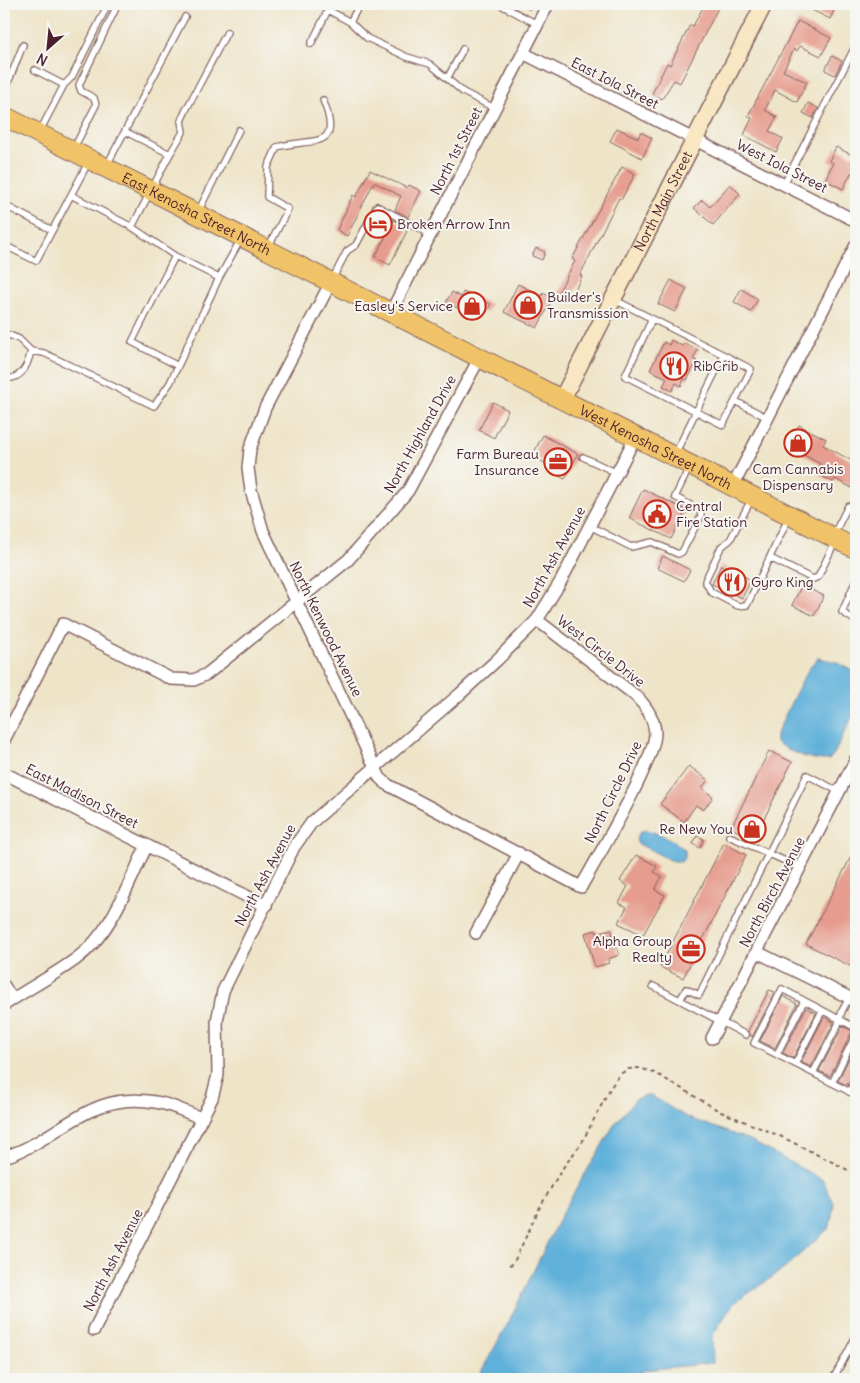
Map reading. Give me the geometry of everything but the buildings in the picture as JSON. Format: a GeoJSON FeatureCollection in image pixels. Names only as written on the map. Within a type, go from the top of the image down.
{"type":"FeatureCollection","features":[{"type":"Feature","properties":{"kind":"main road","name":"North Main Street"},"geometry":{"type":"LineString","coordinates":[[562,399],[764,4]]}},
{"type":"Feature","properties":{"kind":"main road","name":"East Kenosha Street North"},"geometry":{"type":"LineString","coordinates":[[4,116],[473,353]]}},
{"type":"Feature","properties":{"kind":"main road"},"geometry":{"type":"LineString","coordinates":[[473,353],[562,399]]}},
{"type":"Feature","properties":{"kind":"main road","name":"West Kenosha Street North"},"geometry":{"type":"LineString","coordinates":[[562,399],[856,549]]}},
{"type":"Feature","properties":{"kind":"street","name":"North 1st Street"},"geometry":{"type":"LineString","coordinates":[[391,312],[548,4]]}},
{"type":"Feature","properties":{"kind":"street","name":"East Iola Street"},"geometry":{"type":"LineString","coordinates":[[523,53],[694,139]]}},
{"type":"Feature","properties":{"kind":"street","name":"West Iola Street"},"geometry":{"type":"LineString","coordinates":[[694,139],[856,221]]}},
{"type":"Feature","properties":{"kind":"street"},"geometry":{"type":"LineString","coordinates":[[733,486],[856,245]]}},
{"type":"Feature","properties":{"kind":"street","name":"North Kenwood Avenue"},"geometry":{"type":"LineString","coordinates":[[332,282],[256,428],[249,459],[251,490],[258,517],[380,778],[388,785],[581,887]]}},
{"type":"Feature","properties":{"kind":"street","name":"North Highland Drive"},"geometry":{"type":"LineString","coordinates":[[4,740],[64,624],[171,679],[186,681],[207,674],[297,603],[348,560],[398,505],[418,475],[473,353]]}},
{"type":"Feature","properties":{"kind":"street","name":"North Ash Avenue"},"geometry":{"type":"LineString","coordinates":[[94,1330],[202,1118],[217,1084],[217,1021],[223,991],[304,832],[321,814],[498,660],[537,620],[552,597],[636,436]]}},
{"type":"Feature","properties":{"kind":"street","name":"West Circle Drive"},"geometry":{"type":"LineString","coordinates":[[537,620],[636,696],[646,707]]}},
{"type":"Feature","properties":{"kind":"street","name":"North Circle Drive"},"geometry":{"type":"LineString","coordinates":[[581,887],[652,750],[655,730],[646,707]]}},
{"type":"Feature","properties":{"kind":"street","name":"North Birch Avenue"},"geometry":{"type":"LineString","coordinates":[[712,1038],[856,759]]}},
{"type":"Feature","properties":{"kind":"street","name":"East Madison Street"},"geometry":{"type":"LineString","coordinates":[[4,773],[266,906]]}},
{"type":"Feature","properties":{"kind":"street"},"geometry":{"type":"LineString","coordinates":[[4,986],[8,1002],[76,959],[95,941],[112,916],[147,846]]}},
{"type":"Feature","properties":{"kind":"street"},"geometry":{"type":"LineString","coordinates":[[476,933],[518,853]]}},
{"type":"Feature","properties":{"kind":"street"},"geometry":{"type":"LineString","coordinates":[[757,952],[852,1000]]}},
{"type":"Feature","properties":{"kind":"street"},"geometry":{"type":"LineString","coordinates":[[4,1158],[29,1147],[81,1115],[112,1102],[135,1100],[156,1102],[202,1118]]}},
{"type":"Feature","properties":{"kind":"lane"},"geometry":{"type":"LineString","coordinates":[[39,133],[64,85],[72,77],[108,4]]}},
{"type":"Feature","properties":{"kind":"lane"},"geometry":{"type":"LineString","coordinates":[[311,44],[331,4]]}},
{"type":"Feature","properties":{"kind":"lane"},"geometry":{"type":"LineString","coordinates":[[350,22],[360,4]]}},
{"type":"Feature","properties":{"kind":"lane"},"geometry":{"type":"LineString","coordinates":[[498,4],[538,24]]}},
{"type":"Feature","properties":{"kind":"lane"},"geometry":{"type":"LineString","coordinates":[[73,150],[96,105],[94,98],[81,91],[79,85],[116,8]]}},
{"type":"Feature","properties":{"kind":"lane"},"geometry":{"type":"LineString","coordinates":[[328,10],[350,22],[367,38],[407,57],[430,64],[448,77],[463,92],[494,108]]}},
{"type":"Feature","properties":{"kind":"lane"},"geometry":{"type":"LineString","coordinates":[[4,245],[36,261],[71,195],[126,132],[185,17]]}},
{"type":"Feature","properties":{"kind":"lane"},"geometry":{"type":"LineString","coordinates":[[132,227],[183,132],[181,122],[186,110],[227,32]]}},
{"type":"Feature","properties":{"kind":"lane"},"geometry":{"type":"LineString","coordinates":[[784,184],[856,44]]}},
{"type":"Feature","properties":{"kind":"lane"},"geometry":{"type":"LineString","coordinates":[[4,93],[23,45]]}},
{"type":"Feature","properties":{"kind":"lane"},"geometry":{"type":"LineString","coordinates":[[448,77],[463,49]]}},
{"type":"Feature","properties":{"kind":"lane"},"geometry":{"type":"LineString","coordinates":[[35,70],[64,85]]}},
{"type":"Feature","properties":{"kind":"lane"},"geometry":{"type":"LineString","coordinates":[[267,250],[288,209],[267,197],[270,158],[277,147],[314,141],[328,135],[332,125],[323,100]]}},
{"type":"Feature","properties":{"kind":"lane"},"geometry":{"type":"LineString","coordinates":[[197,214],[239,130]]}},
{"type":"Feature","properties":{"kind":"lane"},"geometry":{"type":"LineString","coordinates":[[126,132],[170,154]]}},
{"type":"Feature","properties":{"kind":"lane"},"geometry":{"type":"LineString","coordinates":[[71,195],[132,227],[175,256],[219,278]]}},
{"type":"Feature","properties":{"kind":"lane"},"geometry":{"type":"LineString","coordinates":[[4,205],[52,230]]}},
{"type":"Feature","properties":{"kind":"lane"},"geometry":{"type":"LineString","coordinates":[[332,282],[348,251],[356,244],[377,206],[430,234]]}},
{"type":"Feature","properties":{"kind":"lane"},"geometry":{"type":"LineString","coordinates":[[4,333],[19,339],[31,351],[44,353],[154,406],[170,383],[176,365],[219,278],[242,237]]}},
{"type":"Feature","properties":{"kind":"lane"},"geometry":{"type":"LineString","coordinates":[[175,256],[132,342],[176,365]]}},
{"type":"Feature","properties":{"kind":"lane"},"geometry":{"type":"LineString","coordinates":[[613,299],[751,369],[723,425],[625,376],[652,319]]}},
{"type":"Feature","properties":{"kind":"lane"},"geometry":{"type":"LineString","coordinates":[[4,378],[8,379],[22,373],[28,364],[31,351]]}},
{"type":"Feature","properties":{"kind":"lane"},"geometry":{"type":"LineString","coordinates":[[674,456],[724,355]]}},
{"type":"Feature","properties":{"kind":"lane"},"geometry":{"type":"LineString","coordinates":[[735,401],[768,418]]}},
{"type":"Feature","properties":{"kind":"lane"},"geometry":{"type":"LineString","coordinates":[[583,457],[617,473]]}},
{"type":"Feature","properties":{"kind":"lane"},"geometry":{"type":"LineString","coordinates":[[590,526],[631,547],[652,542],[678,554],[682,552],[701,516],[700,510],[675,497],[691,464]]}},
{"type":"Feature","properties":{"kind":"lane"},"geometry":{"type":"LineString","coordinates":[[752,496],[730,540],[721,547],[705,581],[711,592],[738,606],[747,605],[790,516]]}},
{"type":"Feature","properties":{"kind":"lane"},"geometry":{"type":"LineString","coordinates":[[770,558],[813,579],[818,577],[848,506],[856,510]]}},
{"type":"Feature","properties":{"kind":"lane"},"geometry":{"type":"LineString","coordinates":[[856,580],[842,612],[856,620]]}},
{"type":"Feature","properties":{"kind":"lane"},"geometry":{"type":"LineString","coordinates":[[680,1000],[686,989],[698,995],[807,775],[840,792]]}},
{"type":"Feature","properties":{"kind":"lane"},"geometry":{"type":"LineString","coordinates":[[729,836],[801,868]]}},
{"type":"Feature","properties":{"kind":"lane"},"geometry":{"type":"LineString","coordinates":[[653,986],[746,1034]]}},
{"type":"Feature","properties":{"kind":"lane"},"geometry":{"type":"LineString","coordinates":[[856,1028],[782,990],[754,1043],[856,1095]]}},
{"type":"Feature","properties":{"kind":"lane"},"geometry":{"type":"LineString","coordinates":[[813,1073],[839,1019],[852,1000]]}},
{"type":"Feature","properties":{"kind":"lane"},"geometry":{"type":"LineString","coordinates":[[777,1054],[804,1001]]}},
{"type":"Feature","properties":{"kind":"lane"},"geometry":{"type":"LineString","coordinates":[[795,1064],[822,1011]]}},
{"type":"Feature","properties":{"kind":"lane"},"geometry":{"type":"LineString","coordinates":[[832,1083],[856,1034]]}},
{"type":"Feature","properties":{"kind":"lane"},"geometry":{"type":"LineString","coordinates":[[849,1092],[856,1079]]}},
{"type":"Feature","properties":{"kind":"lane"},"geometry":{"type":"LineString","coordinates":[[833,1379],[856,1336]]}},
{"type":"Feature","properties":{"kind":"lane"},"geometry":{"type":"LineString","coordinates":[[848,1350],[856,1355]]}},
{"type":"Feature","properties":{"kind":"path"},"geometry":{"type":"LineString","coordinates":[[520,4],[530,8]]}},
{"type":"Feature","properties":{"kind":"path"},"geometry":{"type":"LineString","coordinates":[[509,1265],[513,1264],[540,1207],[562,1169],[581,1144],[619,1075],[628,1069],[640,1068],[657,1074],[721,1112],[780,1136],[856,1174]]}},
{"type":"Feature","properties":{"kind":"water"},"geometry":{"type":"Polygon","coordinates":[[[818,658],[837,662],[856,673],[856,709],[834,754],[829,760],[801,756],[776,742],[776,735],[796,694],[808,671],[818,658]]]}},
{"type":"Feature","properties":{"kind":"water"},"geometry":{"type":"Polygon","coordinates":[[[645,830],[666,837],[685,850],[685,856],[681,862],[670,860],[637,843],[636,838],[639,833],[645,830]]]}},
{"type":"Feature","properties":{"kind":"water"},"geometry":{"type":"Polygon","coordinates":[[[650,1095],[686,1117],[747,1139],[823,1180],[834,1204],[830,1227],[784,1269],[733,1304],[712,1336],[713,1363],[645,1370],[629,1379],[477,1379],[507,1325],[562,1213],[614,1125],[636,1099],[650,1095]]]}},
{"type":"Feature","properties":{"kind":"place","name":"Broken Arrow Inn"},"geometry":{"type":"Point","coordinates":[378,224]}},
{"type":"Feature","properties":{"kind":"place","name":"Builder's Transmission"},"geometry":{"type":"Point","coordinates":[528,305]}},
{"type":"Feature","properties":{"kind":"place","name":"Easley's Service"},"geometry":{"type":"Point","coordinates":[472,306]}},
{"type":"Feature","properties":{"kind":"place","name":"RibCrib"},"geometry":{"type":"Point","coordinates":[674,366]}},
{"type":"Feature","properties":{"kind":"place","name":"Cam Cannabis Dispensary"},"geometry":{"type":"Point","coordinates":[798,443]}},
{"type":"Feature","properties":{"kind":"place","name":"Farm Bureau Insurance"},"geometry":{"type":"Point","coordinates":[558,462]}},
{"type":"Feature","properties":{"kind":"place","name":"Central Fire Station"},"geometry":{"type":"Point","coordinates":[657,514]}},
{"type":"Feature","properties":{"kind":"place","name":"Gyro King"},"geometry":{"type":"Point","coordinates":[732,582]}},
{"type":"Feature","properties":{"kind":"place","name":"Re New You"},"geometry":{"type":"Point","coordinates":[752,829]}},
{"type":"Feature","properties":{"kind":"place","name":"Alpha Group Realty"},"geometry":{"type":"Point","coordinates":[691,949]}}]}
